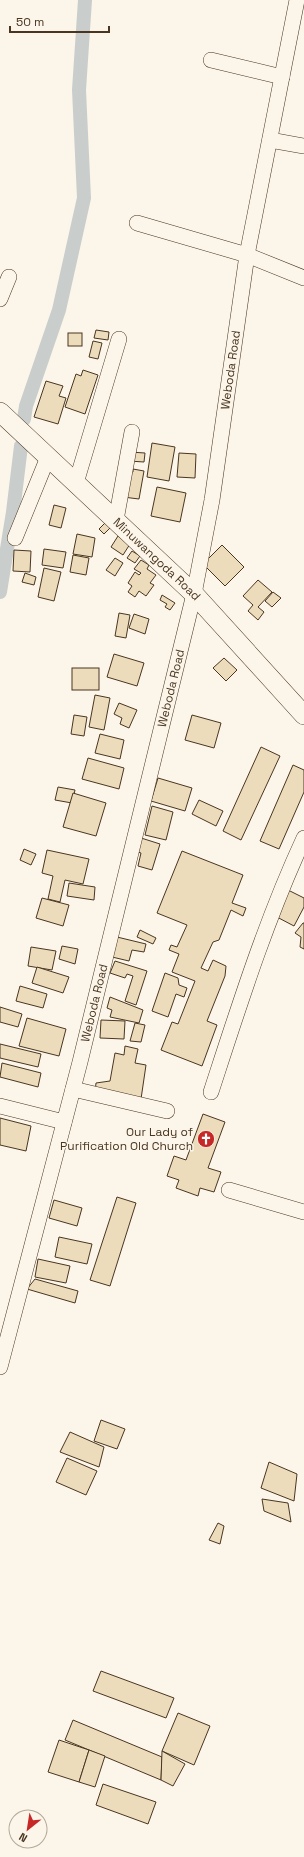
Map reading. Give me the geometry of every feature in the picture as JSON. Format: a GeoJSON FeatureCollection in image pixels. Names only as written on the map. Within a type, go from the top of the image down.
{"type":"FeatureCollection","features":[{"type":"Feature","properties":{"kind":"main road","name":"Minuwangoda Road"},"geometry":{"type":"LineString","coordinates":[[0,412],[194,594],[304,715]]}},
{"type":"Feature","properties":{"kind":"street","name":"Weboda Road"},"geometry":{"type":"LineString","coordinates":[[0,1367],[73,1089],[194,594],[212,500],[247,254],[297,0]]}},
{"type":"Feature","properties":{"kind":"street"},"geometry":{"type":"LineString","coordinates":[[211,60],[282,76]]}},
{"type":"Feature","properties":{"kind":"street"},"geometry":{"type":"LineString","coordinates":[[270,140],[304,146]]}},
{"type":"Feature","properties":{"kind":"street"},"geometry":{"type":"LineString","coordinates":[[137,223],[247,254],[304,278]]}},
{"type":"Feature","properties":{"kind":"street"},"geometry":{"type":"LineString","coordinates":[[0,299],[9,277]]}},
{"type":"Feature","properties":{"kind":"street"},"geometry":{"type":"LineString","coordinates":[[76,483],[120,339]]}},
{"type":"Feature","properties":{"kind":"street"},"geometry":{"type":"LineString","coordinates":[[116,520],[132,432]]}},
{"type":"Feature","properties":{"kind":"street"},"geometry":{"type":"LineString","coordinates":[[15,538],[48,457]]}},
{"type":"Feature","properties":{"kind":"street"},"geometry":{"type":"LineString","coordinates":[[211,1092],[248,978],[286,877],[304,838]]}},
{"type":"Feature","properties":{"kind":"street"},"geometry":{"type":"LineString","coordinates":[[73,1089],[167,1111]]}},
{"type":"Feature","properties":{"kind":"street"},"geometry":{"type":"LineString","coordinates":[[0,1106],[64,1122]]}},
{"type":"Feature","properties":{"kind":"street"},"geometry":{"type":"LineString","coordinates":[[229,1190],[304,1212]]}},
{"type":"Feature","properties":{"kind":"building"},"geometry":{"type":"Polygon","coordinates":[[[96,330],[109,332],[108,340],[94,338],[96,330]]]}},
{"type":"Feature","properties":{"kind":"building"},"geometry":{"type":"Polygon","coordinates":[[[68,333],[82,333],[82,346],[68,346],[68,333]]]}},
{"type":"Feature","properties":{"kind":"building"},"geometry":{"type":"Polygon","coordinates":[[[93,341],[102,343],[98,359],[89,357],[93,341]]]}},
{"type":"Feature","properties":{"kind":"building"},"geometry":{"type":"Polygon","coordinates":[[[83,370],[98,375],[85,414],[65,407],[76,374],[81,376],[83,370]]]}},
{"type":"Feature","properties":{"kind":"building"},"geometry":{"type":"Polygon","coordinates":[[[46,381],[63,386],[59,396],[66,398],[58,424],[34,417],[46,381]]]}},
{"type":"Feature","properties":{"kind":"building"},"geometry":{"type":"Polygon","coordinates":[[[152,443],[175,447],[169,481],[147,477],[152,443]]]}},
{"type":"Feature","properties":{"kind":"building"},"geometry":{"type":"Polygon","coordinates":[[[130,452],[145,453],[144,462],[129,461],[130,452]]]}},
{"type":"Feature","properties":{"kind":"building"},"geometry":{"type":"Polygon","coordinates":[[[179,453],[196,454],[195,478],[177,477],[179,453]]]}},
{"type":"Feature","properties":{"kind":"building"},"geometry":{"type":"Polygon","coordinates":[[[133,469],[144,471],[139,499],[123,497],[127,471],[133,472],[133,469]]]}},
{"type":"Feature","properties":{"kind":"building"},"geometry":{"type":"Polygon","coordinates":[[[157,487],[186,493],[180,522],[151,516],[157,487]]]}},
{"type":"Feature","properties":{"kind":"building"},"geometry":{"type":"Polygon","coordinates":[[[54,505],[66,508],[61,528],[49,525],[54,505]]]}},
{"type":"Feature","properties":{"kind":"building"},"geometry":{"type":"Polygon","coordinates":[[[106,522],[111,527],[104,534],[99,529],[106,522]]]}},
{"type":"Feature","properties":{"kind":"building"},"geometry":{"type":"Polygon","coordinates":[[[77,534],[95,538],[92,557],[73,554],[77,534]]]}},
{"type":"Feature","properties":{"kind":"building"},"geometry":{"type":"Polygon","coordinates":[[[118,536],[130,544],[123,555],[111,547],[118,536]]]}},
{"type":"Feature","properties":{"kind":"building"},"geometry":{"type":"Polygon","coordinates":[[[222,545],[244,567],[225,586],[203,564],[222,545]]]}},
{"type":"Feature","properties":{"kind":"building"},"geometry":{"type":"Polygon","coordinates":[[[44,549],[66,552],[63,568],[42,565],[44,549]]]}},
{"type":"Feature","properties":{"kind":"building"},"geometry":{"type":"Polygon","coordinates":[[[14,550],[31,551],[30,572],[13,571],[14,550]]]}},
{"type":"Feature","properties":{"kind":"building"},"geometry":{"type":"Polygon","coordinates":[[[132,551],[140,556],[135,563],[127,558],[132,551]]]}},
{"type":"Feature","properties":{"kind":"building"},"geometry":{"type":"Polygon","coordinates":[[[73,555],[89,558],[86,575],[70,572],[73,555]]]}},
{"type":"Feature","properties":{"kind":"building"},"geometry":{"type":"Polygon","coordinates":[[[115,558],[123,563],[115,576],[106,570],[115,558]]]}},
{"type":"Feature","properties":{"kind":"building"},"geometry":{"type":"Polygon","coordinates":[[[141,560],[149,565],[147,569],[156,575],[150,583],[154,585],[146,596],[139,591],[135,597],[128,592],[132,586],[128,583],[135,572],[139,575],[141,573],[134,569],[141,560]]]}},
{"type":"Feature","properties":{"kind":"building"},"geometry":{"type":"Polygon","coordinates":[[[44,568],[61,572],[54,601],[38,597],[44,568]]]}},
{"type":"Feature","properties":{"kind":"building"},"geometry":{"type":"Polygon","coordinates":[[[25,573],[36,577],[34,585],[22,582],[25,573]]]}},
{"type":"Feature","properties":{"kind":"building"},"geometry":{"type":"Polygon","coordinates":[[[258,580],[272,592],[258,607],[264,612],[258,620],[248,611],[253,605],[243,596],[258,580]]]}},
{"type":"Feature","properties":{"kind":"building"},"geometry":{"type":"Polygon","coordinates":[[[273,592],[281,598],[272,607],[265,601],[273,592]]]}},
{"type":"Feature","properties":{"kind":"building"},"geometry":{"type":"Polygon","coordinates":[[[162,595],[175,603],[170,610],[165,607],[167,604],[160,600],[162,595]]]}},
{"type":"Feature","properties":{"kind":"building"},"geometry":{"type":"Polygon","coordinates":[[[119,613],[130,615],[126,638],[115,636],[119,613]]]}},
{"type":"Feature","properties":{"kind":"building"},"geometry":{"type":"Polygon","coordinates":[[[134,614],[149,619],[145,634],[129,628],[134,614]]]}},
{"type":"Feature","properties":{"kind":"building"},"geometry":{"type":"Polygon","coordinates":[[[114,654],[144,663],[137,686],[107,677],[114,654]]]}},
{"type":"Feature","properties":{"kind":"building"},"geometry":{"type":"Polygon","coordinates":[[[224,658],[237,670],[226,681],[213,668],[224,658]]]}},
{"type":"Feature","properties":{"kind":"building"},"geometry":{"type":"Polygon","coordinates":[[[72,668],[99,668],[99,690],[72,690],[72,668]]]}},
{"type":"Feature","properties":{"kind":"building"},"geometry":{"type":"Polygon","coordinates":[[[95,695],[110,698],[104,730],[89,727],[95,695]]]}},
{"type":"Feature","properties":{"kind":"building"},"geometry":{"type":"Polygon","coordinates":[[[119,703],[137,710],[129,728],[120,724],[122,718],[114,714],[119,703]]]}},
{"type":"Feature","properties":{"kind":"building"},"geometry":{"type":"Polygon","coordinates":[[[74,715],[87,717],[84,736],[71,734],[74,715]]]}},
{"type":"Feature","properties":{"kind":"building"},"geometry":{"type":"Polygon","coordinates":[[[192,715],[221,723],[214,748],[185,740],[192,715]]]}},
{"type":"Feature","properties":{"kind":"building"},"geometry":{"type":"Polygon","coordinates":[[[100,734],[124,740],[120,759],[95,753],[100,734]]]}},
{"type":"Feature","properties":{"kind":"building"},"geometry":{"type":"Polygon","coordinates":[[[261,747],[280,756],[241,840],[223,831],[261,747]]]}},
{"type":"Feature","properties":{"kind":"building"},"geometry":{"type":"Polygon","coordinates":[[[88,758],[124,768],[119,789],[82,779],[88,758]]]}},
{"type":"Feature","properties":{"kind":"building"},"geometry":{"type":"Polygon","coordinates":[[[293,765],[304,770],[304,792],[279,849],[260,841],[293,765]]]}},
{"type":"Feature","properties":{"kind":"building"},"geometry":{"type":"Polygon","coordinates":[[[158,778],[192,788],[185,811],[151,801],[158,778]]]}},
{"type":"Feature","properties":{"kind":"building"},"geometry":{"type":"Polygon","coordinates":[[[58,787],[75,790],[72,803],[55,800],[58,787]]]}},
{"type":"Feature","properties":{"kind":"building"},"geometry":{"type":"Polygon","coordinates":[[[73,793],[106,803],[96,836],[63,827],[73,793]]]}},
{"type":"Feature","properties":{"kind":"building"},"geometry":{"type":"Polygon","coordinates":[[[199,800],[223,811],[216,826],[192,814],[199,800]]]}},
{"type":"Feature","properties":{"kind":"building"},"geometry":{"type":"Polygon","coordinates":[[[152,806],[173,812],[166,840],[145,835],[152,806]]]}},
{"type":"Feature","properties":{"kind":"building"},"geometry":{"type":"Polygon","coordinates":[[[138,837],[160,844],[152,870],[138,866],[141,853],[134,851],[138,837]]]}},
{"type":"Feature","properties":{"kind":"building"},"geometry":{"type":"Polygon","coordinates":[[[24,849],[36,854],[31,865],[20,860],[24,849]]]}},
{"type":"Feature","properties":{"kind":"building"},"geometry":{"type":"Polygon","coordinates":[[[47,850],[89,859],[83,884],[65,880],[60,902],[48,899],[53,876],[42,873],[47,850]]]}},
{"type":"Feature","properties":{"kind":"building"},"geometry":{"type":"Polygon","coordinates":[[[182,851],[243,875],[232,903],[246,908],[243,916],[231,910],[219,940],[213,942],[201,968],[208,971],[213,960],[226,966],[225,976],[207,1021],[217,1025],[202,1066],[161,1050],[172,1022],[178,1024],[195,981],[172,972],[179,954],[169,950],[171,945],[177,947],[187,925],[157,913],[182,851]]]}},
{"type":"Feature","properties":{"kind":"building"},"geometry":{"type":"Polygon","coordinates":[[[69,883],[95,887],[94,900],[67,896],[69,883]]]}},
{"type":"Feature","properties":{"kind":"building"},"geometry":{"type":"Polygon","coordinates":[[[288,890],[304,898],[304,907],[294,926],[275,916],[288,890]]]}},
{"type":"Feature","properties":{"kind":"building"},"geometry":{"type":"Polygon","coordinates":[[[42,898],[69,905],[63,926],[36,918],[42,898]]]}},
{"type":"Feature","properties":{"kind":"building"},"geometry":{"type":"Polygon","coordinates":[[[303,923],[304,949],[300,947],[301,937],[295,933],[303,923]]]}},
{"type":"Feature","properties":{"kind":"building"},"geometry":{"type":"Polygon","coordinates":[[[140,930],[156,938],[153,944],[137,937],[140,930]]]}},
{"type":"Feature","properties":{"kind":"building"},"geometry":{"type":"Polygon","coordinates":[[[117,937],[146,944],[144,952],[132,950],[129,961],[112,957],[117,937]]]}},
{"type":"Feature","properties":{"kind":"building"},"geometry":{"type":"Polygon","coordinates":[[[62,946],[78,949],[75,964],[59,959],[62,946]]]}},
{"type":"Feature","properties":{"kind":"building"},"geometry":{"type":"Polygon","coordinates":[[[31,947],[56,951],[52,970],[28,966],[31,947]]]}},
{"type":"Feature","properties":{"kind":"building"},"geometry":{"type":"Polygon","coordinates":[[[115,961],[147,971],[136,1005],[125,1001],[133,976],[127,974],[125,978],[110,973],[115,961]]]}},
{"type":"Feature","properties":{"kind":"building"},"geometry":{"type":"Polygon","coordinates":[[[37,967],[69,977],[63,993],[32,983],[37,967]]]}},
{"type":"Feature","properties":{"kind":"building"},"geometry":{"type":"Polygon","coordinates":[[[165,973],[178,978],[179,985],[187,988],[184,997],[176,994],[168,1017],[152,1011],[165,973]]]}},
{"type":"Feature","properties":{"kind":"building"},"geometry":{"type":"Polygon","coordinates":[[[20,986],[47,994],[43,1008],[16,1001],[20,986]]]}},
{"type":"Feature","properties":{"kind":"building"},"geometry":{"type":"Polygon","coordinates":[[[110,997],[143,1010],[139,1023],[110,1017],[112,1010],[107,1008],[110,997]]]}},
{"type":"Feature","properties":{"kind":"building"},"geometry":{"type":"Polygon","coordinates":[[[0,1007],[22,1014],[18,1027],[0,1022],[0,1007]]]}},
{"type":"Feature","properties":{"kind":"building"},"geometry":{"type":"Polygon","coordinates":[[[27,1018],[66,1029],[59,1056],[19,1046],[27,1018]]]}},
{"type":"Feature","properties":{"kind":"building"},"geometry":{"type":"Polygon","coordinates":[[[101,1020],[125,1021],[124,1039],[100,1038],[101,1020]]]}},
{"type":"Feature","properties":{"kind":"building"},"geometry":{"type":"Polygon","coordinates":[[[135,1023],[145,1025],[141,1042],[130,1041],[135,1023]]]}},
{"type":"Feature","properties":{"kind":"building"},"geometry":{"type":"Polygon","coordinates":[[[0,1044],[41,1054],[38,1067],[0,1058],[0,1044]]]}},
{"type":"Feature","properties":{"kind":"building"},"geometry":{"type":"Polygon","coordinates":[[[125,1046],[138,1049],[135,1063],[146,1065],[141,1099],[95,1092],[96,1083],[110,1081],[115,1053],[124,1055],[125,1046]]]}},
{"type":"Feature","properties":{"kind":"building"},"geometry":{"type":"Polygon","coordinates":[[[2,1063],[41,1073],[38,1087],[0,1077],[2,1063]]]}},
{"type":"Feature","properties":{"kind":"building","name":"Our Lady of Purification Old Church"},"geometry":{"type":"Polygon","coordinates":[[[203,1114],[225,1122],[208,1168],[221,1172],[214,1192],[200,1188],[198,1196],[176,1188],[179,1180],[167,1176],[174,1156],[186,1160],[203,1114]]]}},
{"type":"Feature","properties":{"kind":"building"},"geometry":{"type":"Polygon","coordinates":[[[0,1118],[31,1126],[26,1151],[0,1145],[0,1118]]]}},
{"type":"Feature","properties":{"kind":"building"},"geometry":{"type":"Polygon","coordinates":[[[117,1197],[136,1203],[110,1286],[90,1280],[117,1197]]]}},
{"type":"Feature","properties":{"kind":"building"},"geometry":{"type":"Polygon","coordinates":[[[54,1200],[82,1208],[77,1226],[49,1218],[54,1200]]]}},
{"type":"Feature","properties":{"kind":"building"},"geometry":{"type":"Polygon","coordinates":[[[59,1237],[92,1244],[87,1264],[55,1257],[59,1237]]]}},
{"type":"Feature","properties":{"kind":"building"},"geometry":{"type":"Polygon","coordinates":[[[38,1259],[70,1266],[66,1283],[35,1277],[38,1259]]]}},
{"type":"Feature","properties":{"kind":"building"},"geometry":{"type":"Polygon","coordinates":[[[35,1279],[78,1291],[75,1303],[27,1289],[35,1279]]]}},
{"type":"Feature","properties":{"kind":"building"},"geometry":{"type":"Polygon","coordinates":[[[101,1420],[125,1429],[117,1449],[94,1441],[101,1420]]]}},
{"type":"Feature","properties":{"kind":"building"},"geometry":{"type":"Polygon","coordinates":[[[70,1432],[104,1447],[99,1467],[60,1452],[70,1432]]]}},
{"type":"Feature","properties":{"kind":"building"},"geometry":{"type":"Polygon","coordinates":[[[67,1458],[97,1471],[86,1495],[56,1482],[67,1458]]]}},
{"type":"Feature","properties":{"kind":"building"},"geometry":{"type":"Polygon","coordinates":[[[269,1462],[297,1474],[294,1501],[261,1488],[269,1462]]]}},
{"type":"Feature","properties":{"kind":"building"},"geometry":{"type":"Polygon","coordinates":[[[262,1499],[288,1503],[291,1522],[264,1511],[262,1499]]]}},
{"type":"Feature","properties":{"kind":"building"},"geometry":{"type":"Polygon","coordinates":[[[218,1523],[224,1526],[220,1544],[209,1540],[218,1523]]]}},
{"type":"Feature","properties":{"kind":"building"},"geometry":{"type":"Polygon","coordinates":[[[101,1671],[174,1698],[166,1718],[93,1691],[101,1671]]]}},
{"type":"Feature","properties":{"kind":"building"},"geometry":{"type":"Polygon","coordinates":[[[178,1713],[210,1726],[194,1765],[162,1751],[178,1713]]]}},
{"type":"Feature","properties":{"kind":"building"},"geometry":{"type":"Polygon","coordinates":[[[73,1720],[162,1757],[161,1780],[65,1740],[73,1720]]]}},
{"type":"Feature","properties":{"kind":"building"},"geometry":{"type":"Polygon","coordinates":[[[59,1740],[89,1750],[79,1782],[48,1772],[59,1740]]]}},
{"type":"Feature","properties":{"kind":"building"},"geometry":{"type":"Polygon","coordinates":[[[89,1750],[105,1756],[95,1787],[79,1782],[89,1750]]]}},
{"type":"Feature","properties":{"kind":"building"},"geometry":{"type":"Polygon","coordinates":[[[162,1751],[185,1764],[173,1786],[161,1780],[162,1751]]]}},
{"type":"Feature","properties":{"kind":"building"},"geometry":{"type":"Polygon","coordinates":[[[103,1784],[156,1802],[148,1824],[96,1805],[103,1784]]]}},
{"type":"Feature","properties":{"kind":"waterway"},"geometry":{"type":"LineString","coordinates":[[24,419],[26,406],[59,310],[84,198],[79,90],[85,0]]}},
{"type":"Feature","properties":{"kind":"waterway"},"geometry":{"type":"LineString","coordinates":[[0,592],[13,512],[21,446]]}},
{"type":"Feature","properties":{"kind":"place","name":"Our Lady of Purification Old Church"},"geometry":{"type":"Point","coordinates":[206,1139]}}]}
